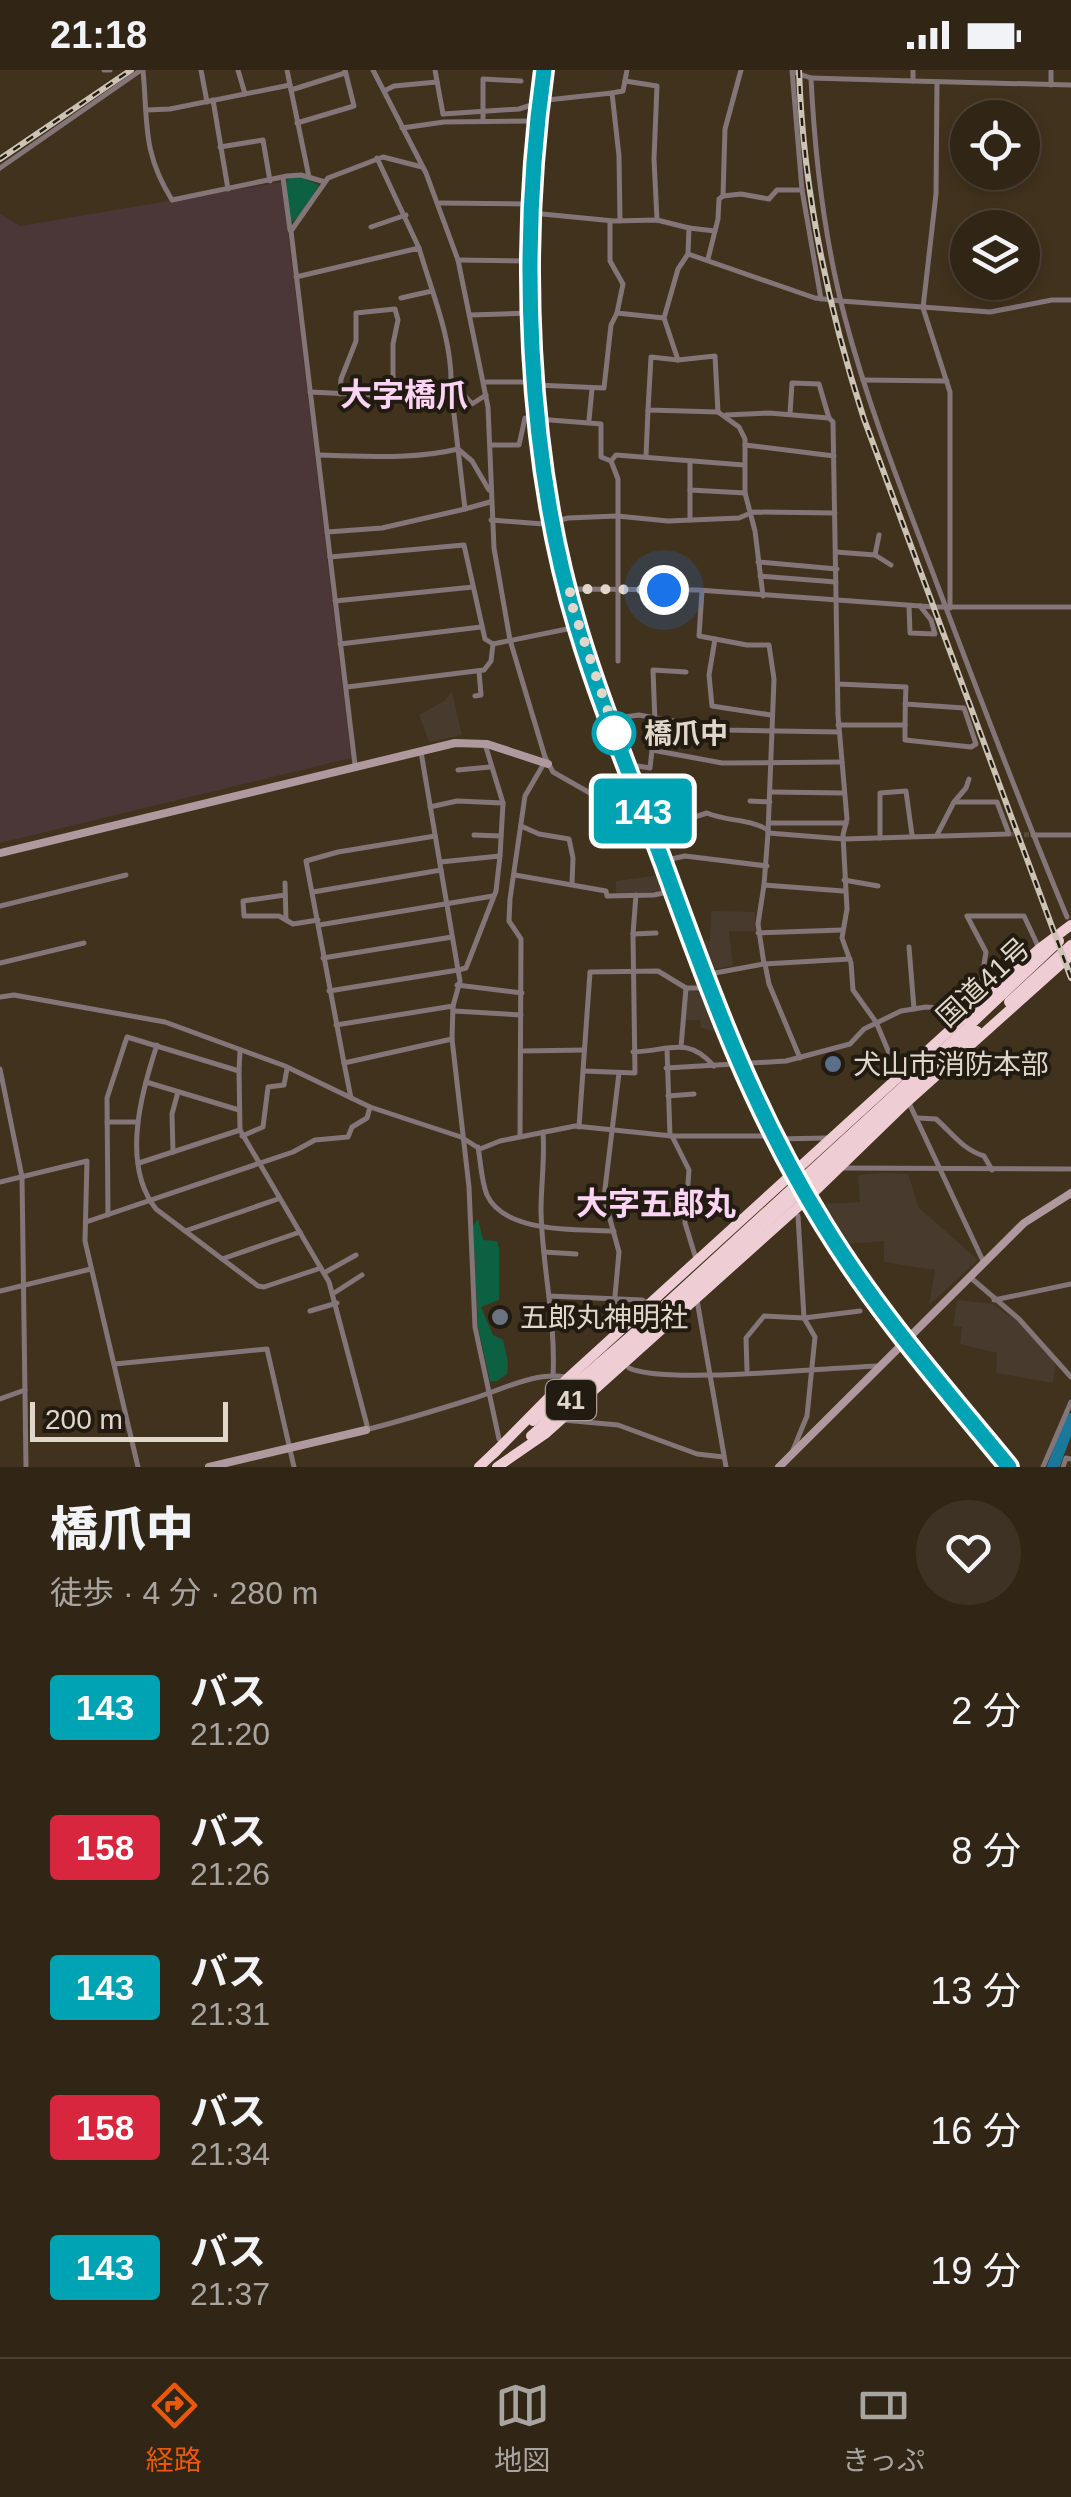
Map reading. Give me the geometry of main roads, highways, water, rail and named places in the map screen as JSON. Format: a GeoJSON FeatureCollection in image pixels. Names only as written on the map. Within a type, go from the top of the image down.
{"type":"FeatureCollection","features":[{"type":"Feature","properties":{"kind":"highway"},"geometry":{"type":"LineString","coordinates":[[793,1172],[1070,924]]}},
{"type":"Feature","properties":{"kind":"highway","name":"国道41号"},"geometry":{"type":"LineString","coordinates":[[973,1028],[1070,924]]}},
{"type":"Feature","properties":{"kind":"highway","name":"国道41号"},"geometry":{"type":"LineString","coordinates":[[497,1467],[973,1028],[1071,945]]}},
{"type":"Feature","properties":{"kind":"highway"},"geometry":{"type":"LineString","coordinates":[[497,1467],[513,1462],[1071,955]]}},
{"type":"Feature","properties":{"kind":"highway","name":"41"},"geometry":{"type":"LineString","coordinates":[[493,1454],[568,1378],[793,1172]]}},
{"type":"Feature","properties":{"kind":"highway","name":"国道41号"},"geometry":{"type":"LineString","coordinates":[[479,1467],[644,1329]]}},
{"type":"Feature","properties":{"kind":"main road"},"geometry":{"type":"LineString","coordinates":[[544,70],[532,208],[531,313],[539,418],[553,521],[577,627],[708,988],[773,1137],[868,1290],[1009,1467]]}},
{"type":"Feature","properties":{"kind":"waterway"},"geometry":{"type":"LineString","coordinates":[[1053,1467],[1071,1419]]}},
{"type":"Feature","properties":{"kind":"tunnel"},"geometry":{"type":"LineString","coordinates":[[1009,834],[1033,835]]}},
{"type":"Feature","properties":{"kind":"railway"},"geometry":{"type":"LineString","coordinates":[[0,159],[131,70]]}},
{"type":"Feature","properties":{"kind":"railway"},"geometry":{"type":"LineString","coordinates":[[799,70],[801,115],[819,247],[851,376],[1071,978]]}},
{"type":"Feature","properties":{"kind":"place","name":"橋爪中"},"geometry":{"type":"Point","coordinates":[614,733]}},
{"type":"Feature","properties":{"kind":"place","name":"犬山市消防本部"},"geometry":{"type":"Point","coordinates":[833,1064]}},
{"type":"Feature","properties":{"kind":"place","name":"五郎丸神明社"},"geometry":{"type":"Point","coordinates":[500,1317]}},
{"type":"Feature","properties":{"kind":"district","name":"大字橋爪"},"geometry":{"type":"Point","coordinates":[404,395]}},
{"type":"Feature","properties":{"kind":"district","name":"大字五郎丸"},"geometry":{"type":"Point","coordinates":[656,1204]}}]}
